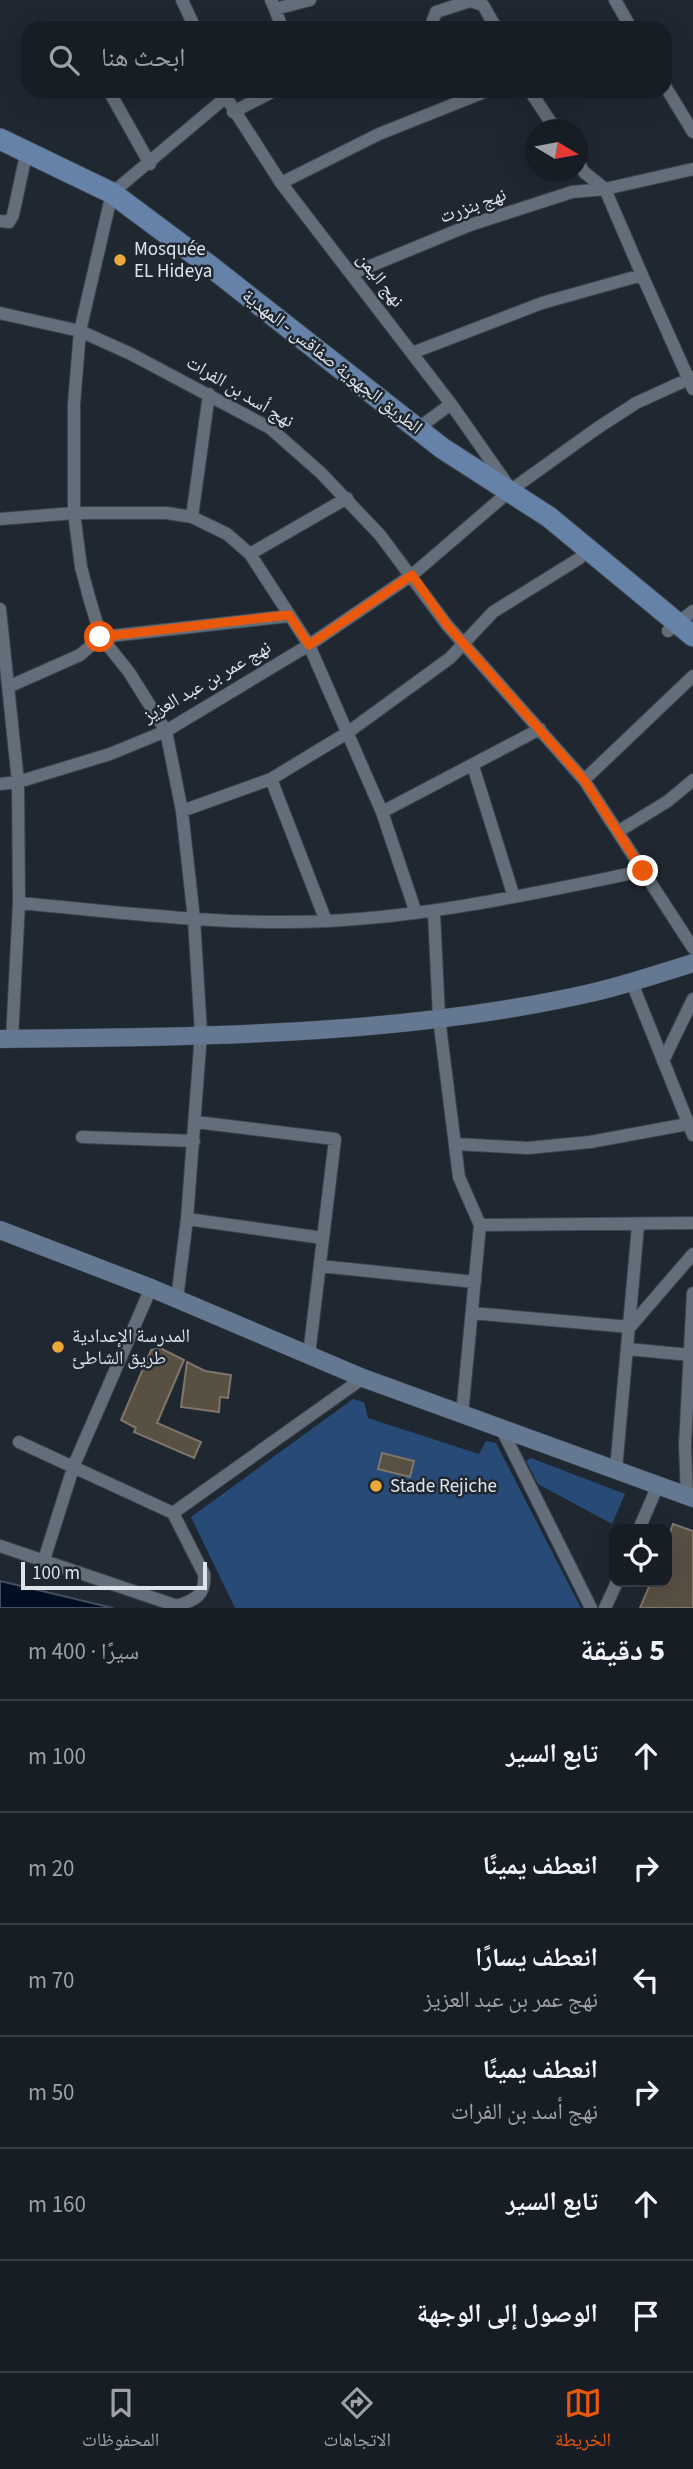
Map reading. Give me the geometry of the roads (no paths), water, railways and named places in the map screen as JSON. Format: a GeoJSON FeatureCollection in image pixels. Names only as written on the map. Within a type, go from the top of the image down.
{"type":"FeatureCollection","features":[{"type":"Feature","properties":{"kind":"main road","name":"الطريق الجهوية صفاقس - المهدية"},"geometry":{"type":"LineString","coordinates":[[0,139],[113,193],[417,429],[486,478],[580,558],[683,625]]}},
{"type":"Feature","properties":{"kind":"main road","name":"الطريق الجهوية صفاقس - المهدية"},"geometry":{"type":"LineString","coordinates":[[507,495],[683,625],[693,654]]}},
{"type":"Feature","properties":{"kind":"street"},"geometry":{"type":"LineString","coordinates":[[182,0],[192,21]]}},
{"type":"Feature","properties":{"kind":"street"},"geometry":{"type":"LineString","coordinates":[[279,21],[273,4],[310,0]]}},
{"type":"Feature","properties":{"kind":"street"},"geometry":{"type":"LineString","coordinates":[[432,21],[441,9],[470,1],[478,1],[486,8],[492,21]]}},
{"type":"Feature","properties":{"kind":"street"},"geometry":{"type":"LineString","coordinates":[[618,1],[628,21]]}},
{"type":"Feature","properties":{"kind":"street"},"geometry":{"type":"LineString","coordinates":[[672,95],[688,117],[693,132]]}},
{"type":"Feature","properties":{"kind":"street"},"geometry":{"type":"LineString","coordinates":[[113,98],[150,164]]}},
{"type":"Feature","properties":{"kind":"street"},"geometry":{"type":"LineString","coordinates":[[177,1299],[196,1122],[201,1033],[194,919],[182,811],[166,731],[129,672],[100,637],[81,567],[74,513],[74,404],[80,331],[113,193],[150,164],[219,98]]}},
{"type":"Feature","properties":{"kind":"street","name":"نهج اليمن"},"geometry":{"type":"LineString","coordinates":[[225,98],[281,183],[451,404],[474,437],[507,495]]}},
{"type":"Feature","properties":{"kind":"street"},"geometry":{"type":"LineString","coordinates":[[233,112],[260,98]]}},
{"type":"Feature","properties":{"kind":"street"},"geometry":{"type":"LineString","coordinates":[[281,183],[379,134],[469,98]]}},
{"type":"Feature","properties":{"kind":"street"},"geometry":{"type":"LineString","coordinates":[[535,98],[549,119]]}},
{"type":"Feature","properties":{"kind":"street"},"geometry":{"type":"LineString","coordinates":[[0,221],[11,220],[27,150]]}},
{"type":"Feature","properties":{"kind":"street","name":"نهج بنزرت"},"geometry":{"type":"LineString","coordinates":[[351,274],[470,225],[572,192],[605,189],[693,169]]}},
{"type":"Feature","properties":{"kind":"street"},"geometry":{"type":"LineString","coordinates":[[588,175],[605,189],[691,381]]}},
{"type":"Feature","properties":{"kind":"street"},"geometry":{"type":"LineString","coordinates":[[412,353],[542,303],[642,275]]}},
{"type":"Feature","properties":{"kind":"street","name":"نهج أسد بن الفرات"},"geometry":{"type":"LineString","coordinates":[[0,313],[80,331],[209,394],[270,428],[347,498],[412,575],[447,625],[584,780],[643,871],[692,961]]}},
{"type":"Feature","properties":{"kind":"street","name":"نهج عمر بن عبد العزيز"},"geometry":{"type":"LineString","coordinates":[[0,784],[18,782],[110,754],[166,731],[309,645],[412,575],[507,495],[636,403],[691,381]]}},
{"type":"Feature","properties":{"kind":"street"},"geometry":{"type":"LineString","coordinates":[[192,517],[209,394]]}},
{"type":"Feature","properties":{"kind":"street"},"geometry":{"type":"LineString","coordinates":[[417,429],[451,404]]}},
{"type":"Feature","properties":{"kind":"street"},"geometry":{"type":"LineString","coordinates":[[454,457],[474,437]]}},
{"type":"Feature","properties":{"kind":"street"},"geometry":{"type":"LineString","coordinates":[[250,554],[347,498]]}},
{"type":"Feature","properties":{"kind":"street"},"geometry":{"type":"LineString","coordinates":[[0,519],[74,513],[167,513],[192,517],[227,534],[250,554],[309,645],[382,812],[416,913]]}},
{"type":"Feature","properties":{"kind":"street"},"geometry":{"type":"LineString","coordinates":[[182,811],[271,779],[347,733],[450,658],[493,612],[580,558]]}},
{"type":"Feature","properties":{"kind":"street"},"geometry":{"type":"LineString","coordinates":[[0,609],[18,782],[19,903],[6,1039],[319,1031],[439,1018],[547,1002],[632,983],[692,961]]}},
{"type":"Feature","properties":{"kind":"street"},"geometry":{"type":"LineString","coordinates":[[8,687],[80,655],[100,637],[289,615]]}},
{"type":"Feature","properties":{"kind":"street"},"geometry":{"type":"LineString","coordinates":[[584,780],[693,676]]}},
{"type":"Feature","properties":{"kind":"street"},"geometry":{"type":"LineString","coordinates":[[382,812],[540,729]]}},
{"type":"Feature","properties":{"kind":"street"},"geometry":{"type":"LineString","coordinates":[[473,766],[514,897]]}},
{"type":"Feature","properties":{"kind":"street"},"geometry":{"type":"LineString","coordinates":[[271,779],[326,921]]}},
{"type":"Feature","properties":{"kind":"street"},"geometry":{"type":"LineString","coordinates":[[619,831],[668,801],[693,780]]}},
{"type":"Feature","properties":{"kind":"street"},"geometry":{"type":"LineString","coordinates":[[19,903],[194,919],[326,921],[434,912],[643,871]]}},
{"type":"Feature","properties":{"kind":"street"},"geometry":{"type":"LineString","coordinates":[[434,912],[439,1018],[459,1177],[480,1225],[462,1415]]}},
{"type":"Feature","properties":{"kind":"street"},"geometry":{"type":"LineString","coordinates":[[455,1144],[528,1148],[690,1130],[632,983]]}},
{"type":"Feature","properties":{"kind":"street"},"geometry":{"type":"LineString","coordinates":[[663,1061],[693,999]]}},
{"type":"Feature","properties":{"kind":"street"},"geometry":{"type":"LineString","coordinates":[[196,1122],[335,1139],[309,1355]]}},
{"type":"Feature","properties":{"kind":"street"},"geometry":{"type":"LineString","coordinates":[[82,1137],[194,1141]]}},
{"type":"Feature","properties":{"kind":"street"},"geometry":{"type":"LineString","coordinates":[[187,1219],[323,1238]]}},
{"type":"Feature","properties":{"kind":"street"},"geometry":{"type":"LineString","coordinates":[[480,1225],[638,1226],[693,1223]]}},
{"type":"Feature","properties":{"kind":"street"},"geometry":{"type":"LineString","coordinates":[[616,1469],[638,1226]]}},
{"type":"Feature","properties":{"kind":"street"},"geometry":{"type":"LineString","coordinates":[[0,1230],[151,1288],[363,1378],[690,1497],[693,1293]]}},
{"type":"Feature","properties":{"kind":"street"},"geometry":{"type":"LineString","coordinates":[[630,1327],[693,1254]]}},
{"type":"Feature","properties":{"kind":"street"},"geometry":{"type":"LineString","coordinates":[[320,1266],[475,1282]]}},
{"type":"Feature","properties":{"kind":"street"},"geometry":{"type":"LineString","coordinates":[[43,1563],[74,1465],[151,1288]]}},
{"type":"Feature","properties":{"kind":"street"},"geometry":{"type":"LineString","coordinates":[[472,1313],[630,1327]]}},
{"type":"Feature","properties":{"kind":"street"},"geometry":{"type":"LineString","coordinates":[[628,1349],[690,1362]]}},
{"type":"Feature","properties":{"kind":"street"},"geometry":{"type":"LineString","coordinates":[[173,1513],[363,1378]]}},
{"type":"Feature","properties":{"kind":"street"},"geometry":{"type":"LineString","coordinates":[[501,1428],[591,1608]]}},
{"type":"Feature","properties":{"kind":"street"},"geometry":{"type":"LineString","coordinates":[[0,1546],[43,1563],[177,1606],[195,1600],[205,1585],[204,1574],[173,1513],[74,1465],[19,1442]]}},
{"type":"Feature","properties":{"kind":"street"},"geometry":{"type":"LineString","coordinates":[[641,1524],[658,1485]]}},
{"type":"Feature","properties":{"kind":"street"},"geometry":{"type":"LineString","coordinates":[[606,1608],[615,1587]]}},
{"type":"Feature","properties":{"kind":"place","name":"Mosquée EL Hideya"},"geometry":{"type":"Point","coordinates":[120,260]}},
{"type":"Feature","properties":{"kind":"place","name":"المدرسة الإعدادية طريق الشاطئ"},"geometry":{"type":"Point","coordinates":[58,1347]}},
{"type":"Feature","properties":{"kind":"place","name":"Stade Rejiche"},"geometry":{"type":"Point","coordinates":[376,1486]}}]}
